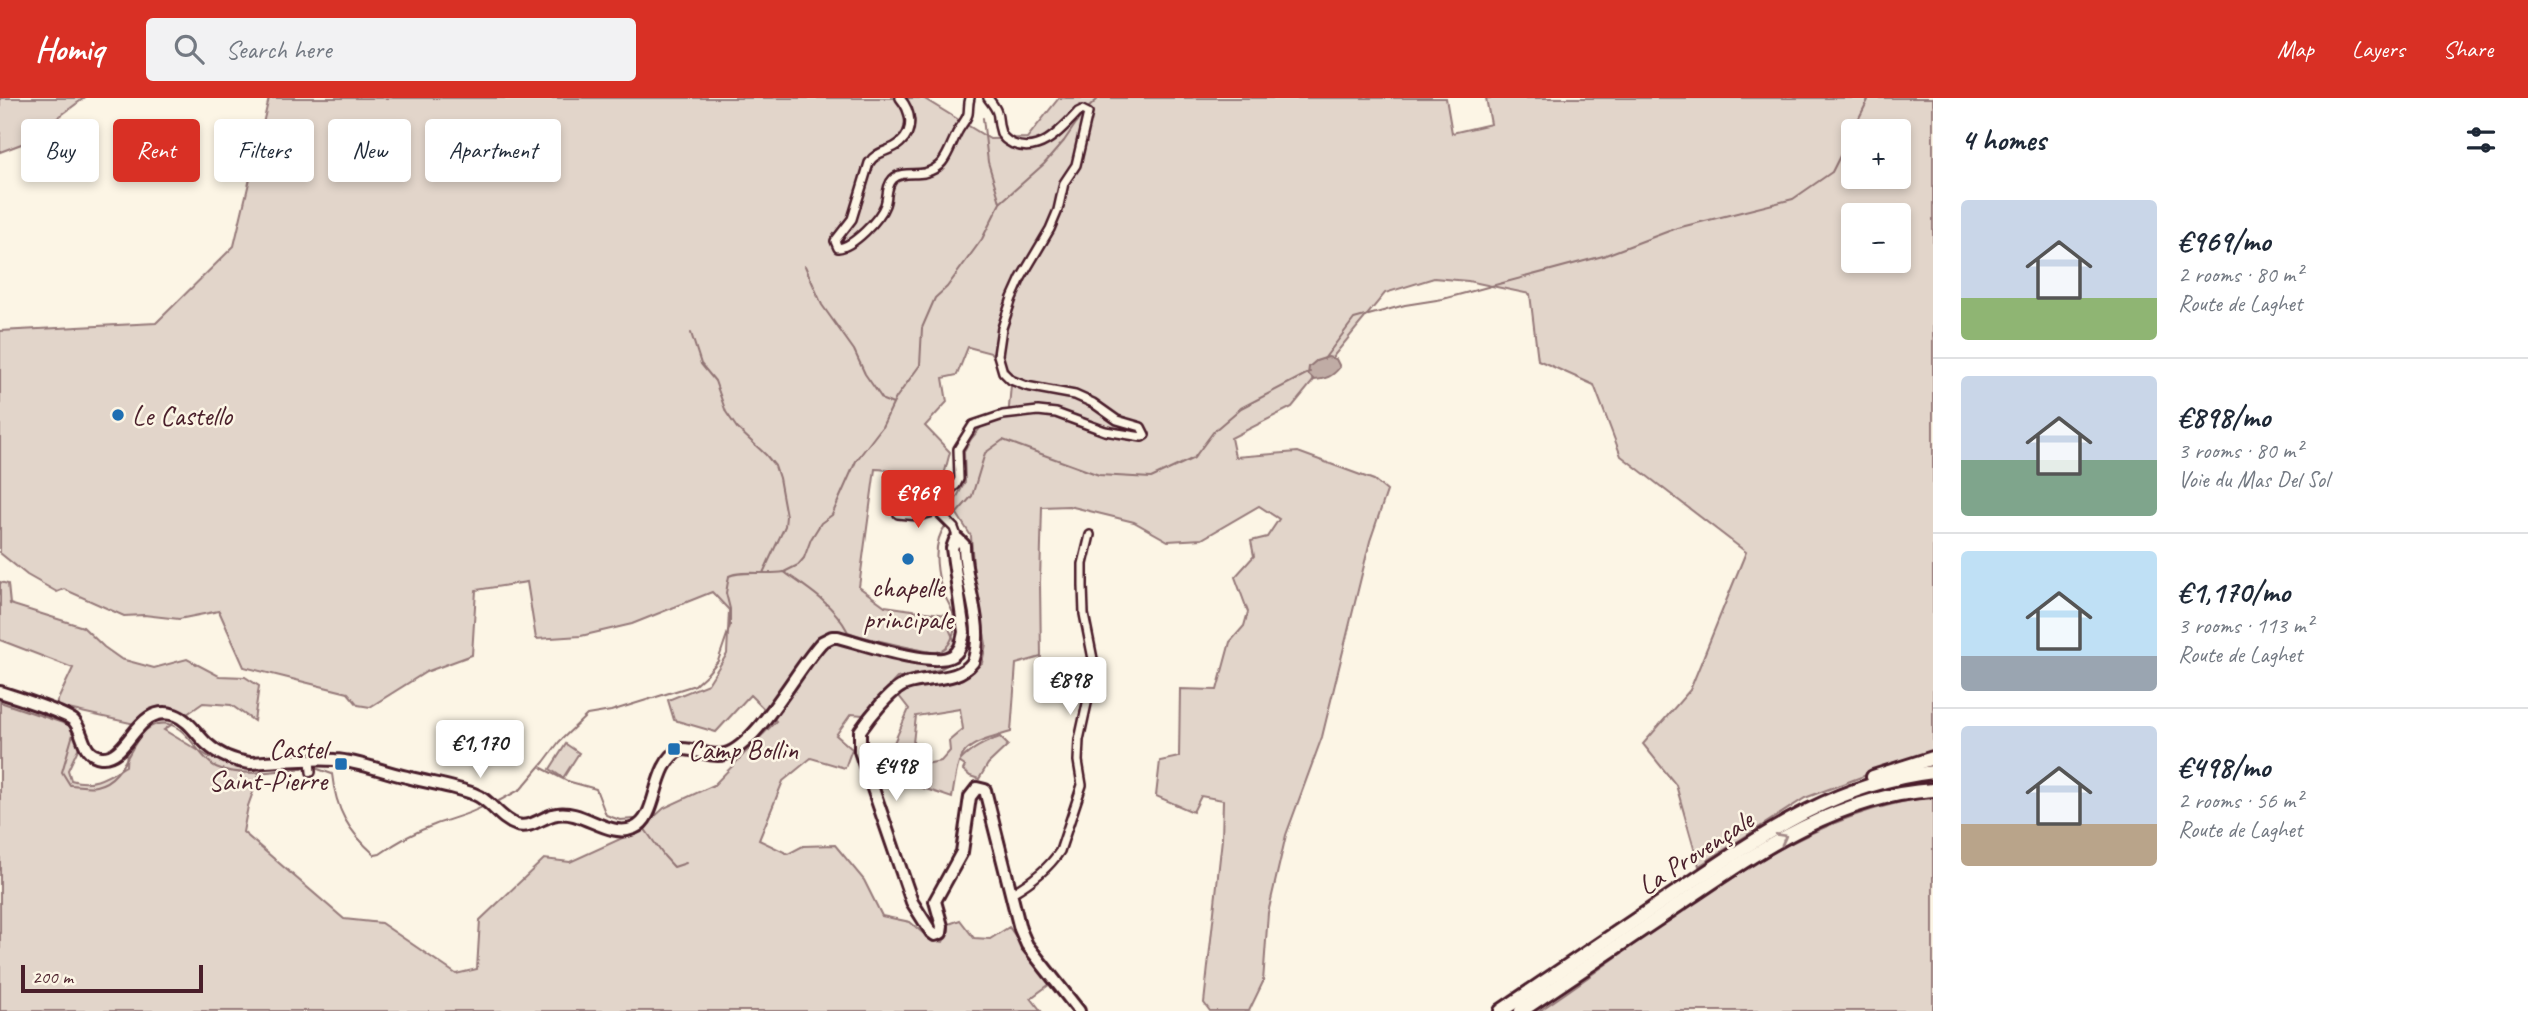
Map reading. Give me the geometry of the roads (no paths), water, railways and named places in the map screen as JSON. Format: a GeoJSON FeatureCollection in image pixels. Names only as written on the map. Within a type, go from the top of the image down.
{"type":"FeatureCollection","features":[{"type":"Feature","properties":{"kind":"highway"},"geometry":{"type":"LineString","coordinates":[[1791,818],[1836,790],[1933,758]]}},
{"type":"Feature","properties":{"kind":"highway","name":"La Provençale"},"geometry":{"type":"LineString","coordinates":[[1501,1011],[1791,818],[1860,788],[1933,772]]}},
{"type":"Feature","properties":{"kind":"highway","name":"La Provençale"},"geometry":{"type":"LineString","coordinates":[[1521,1011],[1780,839],[1852,807],[1889,797],[1933,790]]}},
{"type":"Feature","properties":{"kind":"main road"},"geometry":{"type":"LineString","coordinates":[[0,692],[70,718],[79,729],[86,749],[99,757],[107,757],[116,752],[147,719],[167,713],[178,716],[211,747],[236,761],[311,766],[337,760],[474,794],[510,822],[522,826],[560,813],[620,830],[630,830],[640,824],[647,814],[662,769],[670,757],[681,749],[720,755],[734,750],[764,721],[822,642],[838,637],[894,653],[944,659],[956,653],[964,632],[952,548],[956,533]]}},
{"type":"Feature","properties":{"kind":"main road"},"geometry":{"type":"LineString","coordinates":[[956,533],[964,545],[964,559],[978,629],[973,662],[959,674],[908,683],[896,690],[865,723],[860,731],[859,744],[912,902],[931,933],[939,935],[942,930],[935,901],[962,852],[970,797],[977,788],[987,793],[1020,929],[1027,945],[1079,1011]]}},
{"type":"Feature","properties":{"kind":"street"},"geometry":{"type":"LineString","coordinates":[[901,98],[910,113],[906,135],[894,147],[873,155],[852,219],[835,241],[838,248],[843,248],[862,234],[881,214],[890,182],[897,176],[937,169],[945,160],[967,118],[970,98]]}},
{"type":"Feature","properties":{"kind":"street"},"geometry":{"type":"LineString","coordinates":[[956,533],[937,512],[936,502],[959,480],[958,449],[973,425],[1003,415],[1044,412],[1105,431],[1142,437],[1145,435],[1141,427],[1117,420],[1087,399],[1026,386],[1011,380],[1003,372],[998,355],[1002,328],[1021,278],[1050,229],[1058,210],[1064,183],[1076,165],[1087,113],[1082,110],[1047,142],[1027,147],[1019,146],[1006,140],[1001,133],[999,112],[988,98]]}},
{"type":"Feature","properties":{"kind":"street"},"geometry":{"type":"LineString","coordinates":[[898,514],[918,516],[937,512]]}},
{"type":"Feature","properties":{"kind":"street"},"geometry":{"type":"LineString","coordinates":[[1012,893],[1054,860],[1060,850],[1082,785],[1078,761],[1079,740],[1093,659],[1084,614],[1083,586],[1083,564],[1090,535]]}},
{"type":"Feature","properties":{"kind":"waterway"},"geometry":{"type":"LineString","coordinates":[[1087,109],[1099,98]]}},
{"type":"Feature","properties":{"kind":"waterway"},"geometry":{"type":"LineString","coordinates":[[1324,359],[1354,319],[1405,305],[1443,299],[1603,256],[1677,228],[1793,199],[1832,172],[1869,98]]}},
{"type":"Feature","properties":{"kind":"waterway"},"geometry":{"type":"LineString","coordinates":[[784,572],[798,565],[804,558],[821,523],[832,515],[856,461],[882,427],[896,398],[920,365],[922,328],[935,298],[947,287],[982,239],[1000,203],[1044,164],[1083,113]]}},
{"type":"Feature","properties":{"kind":"waterway"},"geometry":{"type":"LineString","coordinates":[[983,118],[988,162],[1000,202]]}},
{"type":"Feature","properties":{"kind":"waterway"},"geometry":{"type":"LineString","coordinates":[[805,266],[822,305],[854,350],[865,374],[883,400],[893,404]]}},
{"type":"Feature","properties":{"kind":"waterway"},"geometry":{"type":"LineString","coordinates":[[691,333],[701,364],[715,381],[726,412],[737,428],[775,466],[779,478],[786,516],[785,526],[763,573]]}},
{"type":"Feature","properties":{"kind":"waterway"},"geometry":{"type":"LineString","coordinates":[[950,521],[972,496],[985,453],[1003,440],[1099,475],[1151,478],[1194,458],[1214,431],[1241,408],[1310,372]]}},
{"type":"Feature","properties":{"kind":"waterway"},"geometry":{"type":"LineString","coordinates":[[495,803],[521,789],[559,742],[587,715],[611,711],[695,685],[707,674],[718,661],[730,626],[726,593],[729,576],[734,574],[784,572],[812,591],[836,614],[848,632],[926,651],[942,650],[952,638],[954,628],[953,613],[941,587],[937,564],[937,547],[946,525]]}},
{"type":"Feature","properties":{"kind":"waterway"},"geometry":{"type":"LineString","coordinates":[[0,702],[69,725],[73,734],[62,772],[70,785],[93,787],[107,782],[123,765],[141,735],[158,724],[176,727],[209,762],[225,770],[261,772],[307,768]]}},
{"type":"Feature","properties":{"kind":"waterway"},"geometry":{"type":"LineString","coordinates":[[312,767],[332,774],[345,819],[357,837],[375,855],[420,831],[486,805]]}},
{"type":"Feature","properties":{"kind":"waterway"},"geometry":{"type":"LineString","coordinates":[[542,768],[567,781],[596,789],[606,815],[620,820],[634,819],[637,822]]}},
{"type":"Feature","properties":{"kind":"waterway"},"geometry":{"type":"LineString","coordinates":[[644,828],[674,867],[686,863]]}},
{"type":"Feature","properties":{"kind":"place","name":"Le Castello"},"geometry":{"type":"Point","coordinates":[118,415]}},
{"type":"Feature","properties":{"kind":"place","name":"chapelle principale"},"geometry":{"type":"Point","coordinates":[908,559]}},
{"type":"Feature","properties":{"kind":"place","name":"Camp Bollin"},"geometry":{"type":"Point","coordinates":[674,749]}},
{"type":"Feature","properties":{"kind":"place","name":"Castel Saint-Pierre"},"geometry":{"type":"Point","coordinates":[341,764]}}]}
